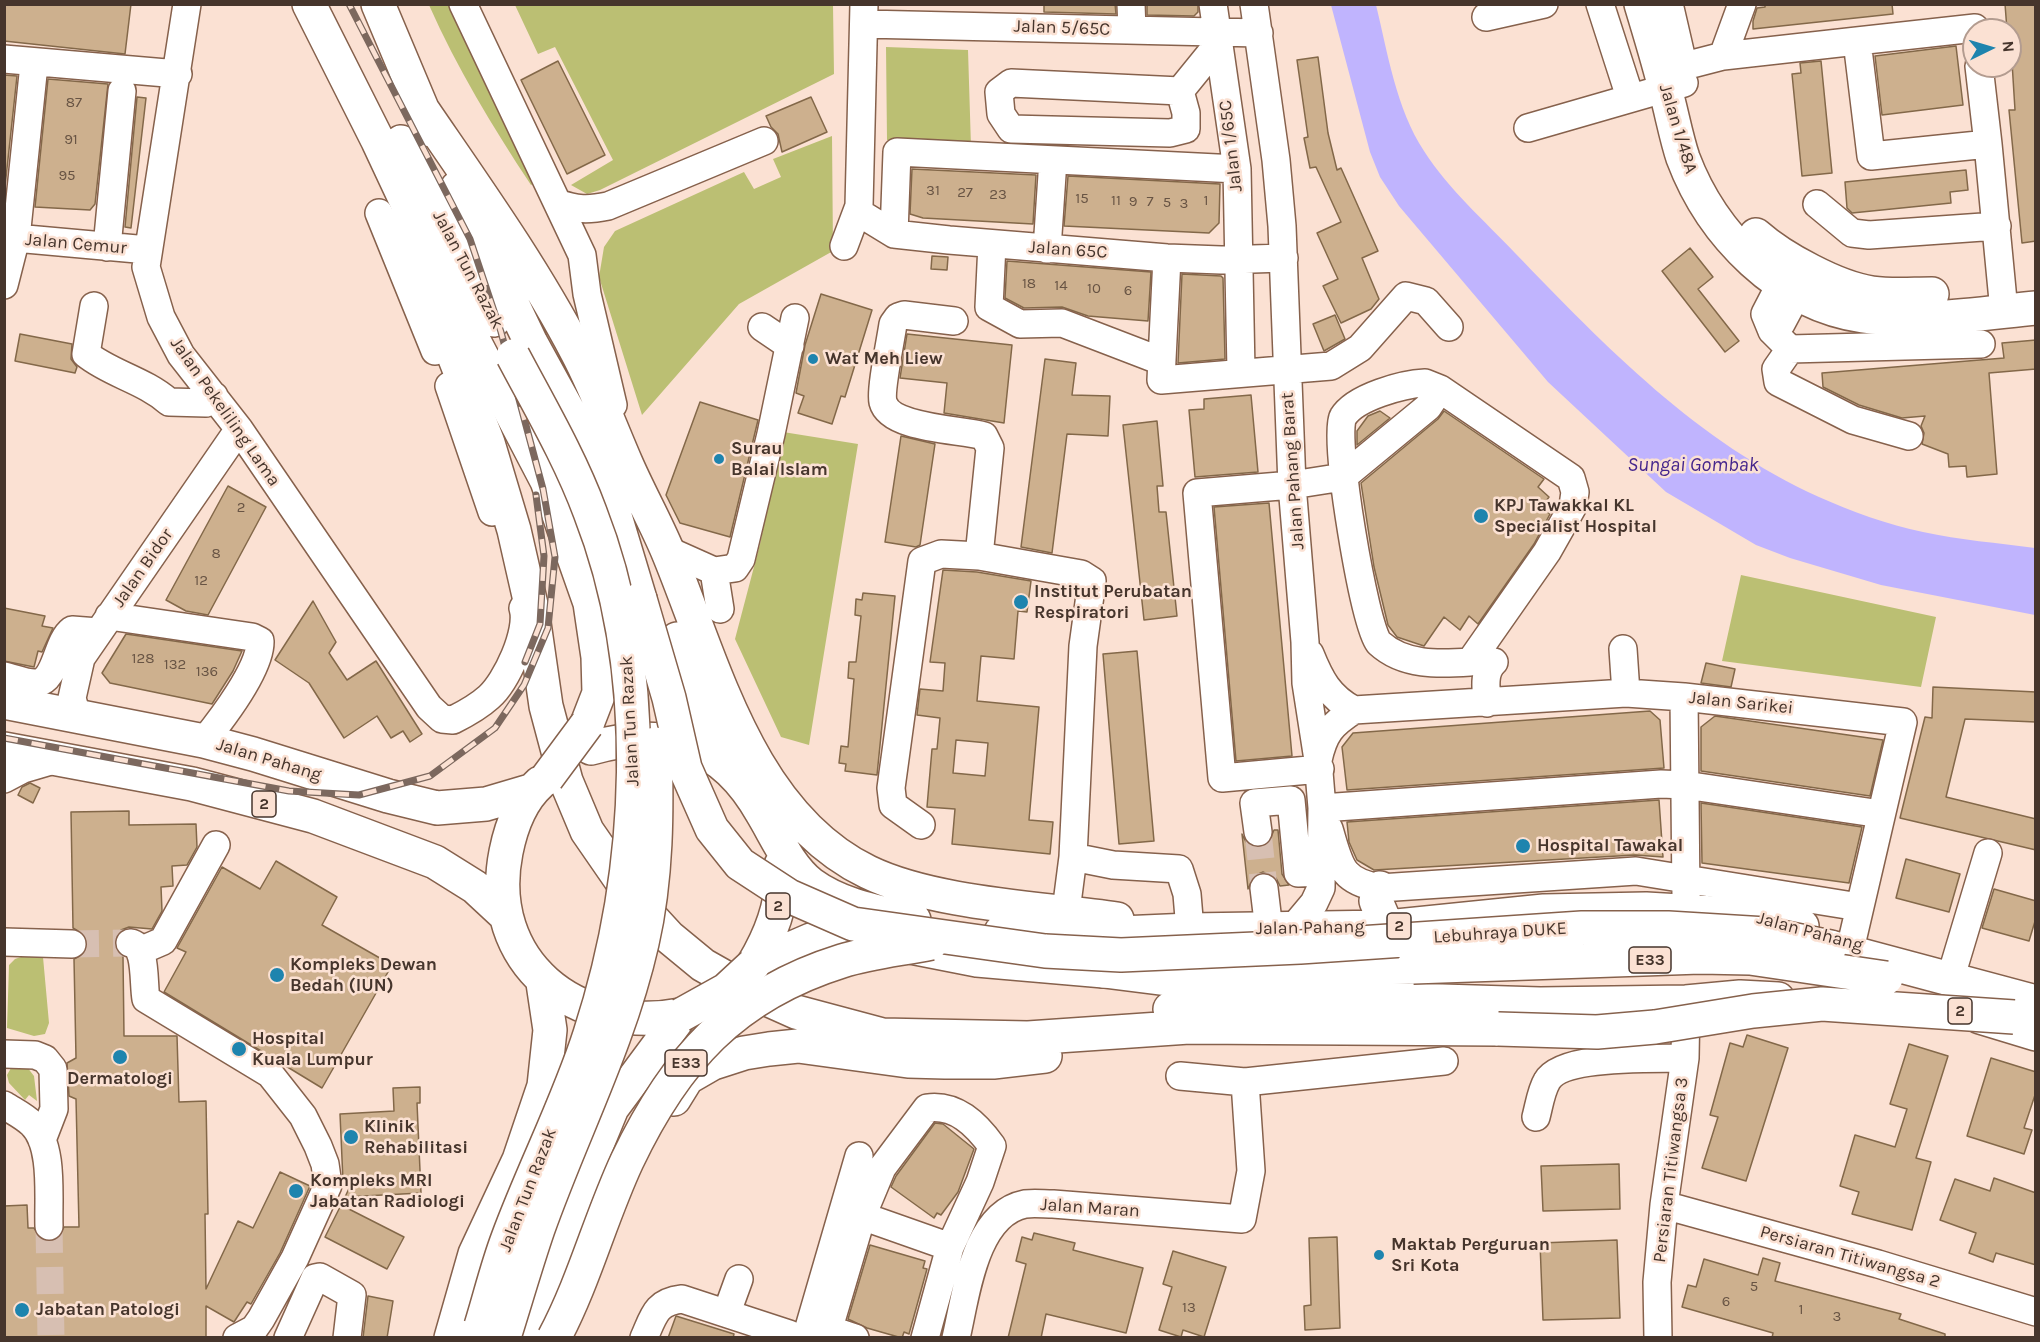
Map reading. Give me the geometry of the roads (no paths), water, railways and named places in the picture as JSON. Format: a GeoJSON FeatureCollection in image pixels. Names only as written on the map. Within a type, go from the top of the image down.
{"type":"FeatureCollection","features":[{"type":"Feature","properties":{"kind":"main road","name":"Jalan Tun Razak"},"geometry":{"type":"LineString","coordinates":[[309,4],[378,141],[394,211]]}},
{"type":"Feature","properties":{"kind":"main road","name":"Jalan Tun Razak"},"geometry":{"type":"LineString","coordinates":[[329,4],[522,350],[582,436],[603,486],[640,599],[652,678],[657,794],[653,872],[642,943],[613,1046],[538,1229],[501,1334]]}},
{"type":"Feature","properties":{"kind":"main road","name":"Jalan Tun Razak"},"geometry":{"type":"LineString","coordinates":[[378,4],[422,109],[495,271],[522,350],[591,512],[619,606],[632,681],[634,800],[616,941],[590,1035],[507,1240],[501,1334]]}},
{"type":"Feature","properties":{"kind":"main road","name":"Jalan 1/48A"},"geometry":{"type":"LineString","coordinates":[[1641,4],[1708,161],[1730,204],[1748,227],[1793,263],[1855,290],[1871,293],[2020,298]]}},
{"type":"Feature","properties":{"kind":"main road","name":"Jalan 1/48A"},"geometry":{"type":"LineString","coordinates":[[1666,4],[1683,158],[1703,201],[1727,236],[1789,288],[1845,313],[1881,318],[2020,298]]}},
{"type":"Feature","properties":{"kind":"main road"},"geometry":{"type":"LineString","coordinates":[[422,109],[528,264],[578,354],[667,550],[738,732],[794,816],[833,849],[867,872],[918,890],[1190,930]]}},
{"type":"Feature","properties":{"kind":"main road"},"geometry":{"type":"LineString","coordinates":[[394,211],[546,481],[590,603],[598,657],[599,693],[589,736]]}},
{"type":"Feature","properties":{"kind":"main road"},"geometry":{"type":"LineString","coordinates":[[394,211],[488,443],[512,521],[532,609],[546,706],[566,781],[587,831],[634,899],[669,937],[703,965],[749,991],[796,1012],[882,1035],[1028,1038],[1189,1028],[1597,1032],[1655,1027],[1753,1011],[1822,1004],[2031,1015]]}},
{"type":"Feature","properties":{"kind":"main road"},"geometry":{"type":"LineString","coordinates":[[628,467],[674,631],[719,759]]}},
{"type":"Feature","properties":{"kind":"main road","name":"E33"},"geometry":{"type":"LineString","coordinates":[[640,599],[669,698],[685,768],[712,829],[740,864],[789,896],[853,924],[956,939]]}},
{"type":"Feature","properties":{"kind":"main road"},"geometry":{"type":"LineString","coordinates":[[598,657],[626,683],[643,685],[658,679],[667,663],[674,631]]}},
{"type":"Feature","properties":{"kind":"main road","name":"Jalan Pahang"},"geometry":{"type":"LineString","coordinates":[[4,702],[204,741],[388,796],[437,808],[486,804],[539,784]]}},
{"type":"Feature","properties":{"kind":"main road","name":"2"},"geometry":{"type":"LineString","coordinates":[[589,736],[617,741],[646,738],[683,742],[719,759],[758,806],[779,843],[782,876],[777,913],[768,941],[753,965],[726,990],[681,1015],[658,1020],[634,1020],[580,1007],[543,983],[514,940],[503,913],[502,868],[509,835],[539,784],[589,736]]}},
{"type":"Feature","properties":{"kind":"main road","name":"2"},"geometry":{"type":"LineString","coordinates":[[7,759],[61,758],[192,784],[313,816],[435,862],[475,887],[503,913]]}},
{"type":"Feature","properties":{"kind":"main road","name":"Jalan Pahang"},"geometry":{"type":"LineString","coordinates":[[779,843],[810,882],[830,896],[895,916],[952,928],[1014,934],[1075,935],[1190,930],[1387,927],[1686,895],[1749,915],[1792,924],[1952,973],[2031,1015]]}},
{"type":"Feature","properties":{"kind":"main road"},"geometry":{"type":"LineString","coordinates":[[1380,888],[1376,901],[1387,927]]}},
{"type":"Feature","properties":{"kind":"main road"},"geometry":{"type":"LineString","coordinates":[[1740,997],[1689,984],[1678,976],[1674,958],[1683,931],[1708,921],[1749,915]]}},
{"type":"Feature","properties":{"kind":"main road","name":"Lebuhraya DUKE"},"geometry":{"type":"LineString","coordinates":[[956,939],[1045,951],[1121,955],[1278,948],[1582,928],[1668,928],[1766,934],[1830,947],[2031,1015]]}},
{"type":"Feature","properties":{"kind":"main road","name":"2"},"geometry":{"type":"LineString","coordinates":[[753,965],[811,940],[837,937],[865,938],[977,960],[1104,972],[1310,997],[1540,1004],[1686,1002],[1740,997],[1807,1001],[1915,999],[2031,1015]]}},
{"type":"Feature","properties":{"kind":"main road","name":"E33"},"geometry":{"type":"LineString","coordinates":[[554,1338],[627,1162],[664,1092],[703,1042],[759,997],[806,974],[843,960],[956,939]]}},
{"type":"Feature","properties":{"kind":"main road","name":"Lebuhraya DUKE"},"geometry":{"type":"LineString","coordinates":[[1104,972],[1413,967],[1700,957],[1750,958],[1886,978],[2031,1015]]}},
{"type":"Feature","properties":{"kind":"main road","name":"Jalan Tun Razak"},"geometry":{"type":"LineString","coordinates":[[451,1338],[475,1254],[519,1160],[544,1086],[549,1030],[543,983]]}},
{"type":"Feature","properties":{"kind":"main road"},"geometry":{"type":"LineString","coordinates":[[1028,1038],[1136,1012],[1310,997]]}},
{"type":"Feature","properties":{"kind":"main road"},"geometry":{"type":"LineString","coordinates":[[546,1300],[574,1200],[612,1108],[681,1015]]}},
{"type":"Feature","properties":{"kind":"main road"},"geometry":{"type":"LineString","coordinates":[[501,1334],[546,1300],[687,1078],[712,1063],[744,1053],[798,1046],[908,1061],[993,1062],[1186,1041],[1249,1029]]}},
{"type":"Feature","properties":{"kind":"main road"},"geometry":{"type":"LineString","coordinates":[[544,1086],[556,1065],[565,1060],[593,1058],[607,1073],[612,1108]]}},
{"type":"Feature","properties":{"kind":"street","name":"Jalan Pekeliling Lama"},"geometry":{"type":"LineString","coordinates":[[187,4],[178,74],[146,267],[161,316],[182,355],[239,429],[412,678],[429,707],[442,719],[453,720],[473,710],[491,696],[520,646],[525,629],[524,614],[394,211]]}},
{"type":"Feature","properties":{"kind":"street"},"geometry":{"type":"LineString","coordinates":[[463,4],[582,255],[594,331],[628,467]]}},
{"type":"Feature","properties":{"kind":"street","name":"Jalan 1/65C"},"geometry":{"type":"LineString","coordinates":[[1214,4],[1237,170],[1241,371]]}},
{"type":"Feature","properties":{"kind":"street","name":"Jalan Pahang Barat"},"geometry":{"type":"LineString","coordinates":[[1254,4],[1276,160],[1284,258],[1292,485],[1305,642],[1306,682],[1319,764],[1322,808],[1321,888],[1314,903],[1281,929]]}},
{"type":"Feature","properties":{"kind":"street"},"geometry":{"type":"LineString","coordinates":[[1486,17],[1544,4]]}},
{"type":"Feature","properties":{"kind":"street"},"geometry":{"type":"LineString","coordinates":[[1600,4],[1630,97]]}},
{"type":"Feature","properties":{"kind":"street"},"geometry":{"type":"LineString","coordinates":[[1723,56],[1742,4]]}},
{"type":"Feature","properties":{"kind":"street"},"geometry":{"type":"LineString","coordinates":[[844,246],[858,212],[864,14]]}},
{"type":"Feature","properties":{"kind":"street","name":"Jalan 5/65C"},"geometry":{"type":"LineString","coordinates":[[864,14],[1132,17],[1218,38],[1259,33]]}},
{"type":"Feature","properties":{"kind":"street"},"geometry":{"type":"LineString","coordinates":[[1528,128],[1630,97],[1723,56],[1962,29]]}},
{"type":"Feature","properties":{"kind":"street"},"geometry":{"type":"LineString","coordinates":[[1180,91],[1218,38]]}},
{"type":"Feature","properties":{"kind":"street"},"geometry":{"type":"LineString","coordinates":[[1857,41],[1871,156],[1988,144]]}},
{"type":"Feature","properties":{"kind":"street"},"geometry":{"type":"LineString","coordinates":[[4,59],[178,74]]}},
{"type":"Feature","properties":{"kind":"street"},"geometry":{"type":"LineString","coordinates":[[4,285],[33,74]]}},
{"type":"Feature","properties":{"kind":"street"},"geometry":{"type":"LineString","coordinates":[[1980,78],[1997,226],[2020,298]]}},
{"type":"Feature","properties":{"kind":"street"},"geometry":{"type":"LineString","coordinates":[[1011,83],[1180,91],[1186,113],[1186,129],[1170,133],[1011,129],[1001,114],[999,92],[1011,83]]}},
{"type":"Feature","properties":{"kind":"street"},"geometry":{"type":"LineString","coordinates":[[107,247],[122,92]]}},
{"type":"Feature","properties":{"kind":"street"},"geometry":{"type":"LineString","coordinates":[[558,203],[588,210],[608,206],[758,152]]}},
{"type":"Feature","properties":{"kind":"street"},"geometry":{"type":"LineString","coordinates":[[894,234],[897,152],[1237,170]]}},
{"type":"Feature","properties":{"kind":"street"},"geometry":{"type":"LineString","coordinates":[[1047,249],[1053,160]]}},
{"type":"Feature","properties":{"kind":"street"},"geometry":{"type":"LineString","coordinates":[[1817,204],[1852,233],[1869,235],[1997,226]]}},
{"type":"Feature","properties":{"kind":"street"},"geometry":{"type":"LineString","coordinates":[[582,255],[585,241],[608,206]]}},
{"type":"Feature","properties":{"kind":"street","name":"Jalan 65C"},"geometry":{"type":"LineString","coordinates":[[858,212],[894,234],[1167,258],[1284,258]]}},
{"type":"Feature","properties":{"kind":"street","name":"Jalan Cemur"},"geometry":{"type":"LineString","coordinates":[[10,238],[148,250]]}},
{"type":"Feature","properties":{"kind":"street"},"geometry":{"type":"LineString","coordinates":[[992,244],[989,307],[1020,324],[1062,322],[1163,366]]}},
{"type":"Feature","properties":{"kind":"street"},"geometry":{"type":"LineString","coordinates":[[1167,258],[1166,320],[1161,380],[1241,371],[1331,366],[1360,348],[1406,296],[1426,301],[1449,327]]}},
{"type":"Feature","properties":{"kind":"street"},"geometry":{"type":"LineString","coordinates":[[1789,288],[1781,324],[1776,369],[1778,382],[1853,420],[1909,436]]}},
{"type":"Feature","properties":{"kind":"street"},"geometry":{"type":"LineString","coordinates":[[94,306],[86,354],[99,364],[142,383],[169,402],[206,403],[214,396]]}},
{"type":"Feature","properties":{"kind":"street"},"geometry":{"type":"LineString","coordinates":[[954,321],[904,315],[898,317],[893,324],[883,401],[892,416],[912,423],[984,435],[990,448],[979,556]]}},
{"type":"Feature","properties":{"kind":"street"},"geometry":{"type":"LineString","coordinates":[[667,550],[714,571],[735,568],[741,559],[795,318]]}},
{"type":"Feature","properties":{"kind":"street"},"geometry":{"type":"LineString","coordinates":[[762,327],[790,346]]}},
{"type":"Feature","properties":{"kind":"street"},"geometry":{"type":"LineString","coordinates":[[1781,340],[1981,344]]}},
{"type":"Feature","properties":{"kind":"street"},"geometry":{"type":"LineString","coordinates":[[1410,383],[1425,383],[1440,389],[1571,478],[1575,492],[1573,506],[1547,552],[1472,659],[1444,663],[1398,656],[1374,637],[1343,477],[1339,429],[1342,418],[1350,408],[1410,383]]}},
{"type":"Feature","properties":{"kind":"street"},"geometry":{"type":"LineString","coordinates":[[1305,642],[1322,684],[1336,699],[1354,710],[1336,722],[1323,739],[1319,764],[1222,778],[1197,493],[1292,485],[1343,477],[1428,407],[1440,389]]}},
{"type":"Feature","properties":{"kind":"street","name":"Jalan Bidor"},"geometry":{"type":"LineString","coordinates":[[77,717],[72,698],[73,682],[81,658],[239,429]]}},
{"type":"Feature","properties":{"kind":"street"},"geometry":{"type":"LineString","coordinates":[[921,825],[893,805],[891,788],[922,561],[941,554],[979,556],[1081,574],[1092,581],[1083,646],[1072,857],[1066,911]]}},
{"type":"Feature","properties":{"kind":"street"},"geometry":{"type":"LineString","coordinates":[[714,571],[720,609]]}},
{"type":"Feature","properties":{"kind":"street"},"geometry":{"type":"LineString","coordinates":[[4,676],[35,683],[43,681],[52,671],[63,637],[72,630],[104,624],[252,637],[260,641],[261,651],[244,683],[204,741]]}},
{"type":"Feature","properties":{"kind":"street"},"geometry":{"type":"LineString","coordinates":[[1623,649],[1626,693]]}},
{"type":"Feature","properties":{"kind":"street"},"geometry":{"type":"LineString","coordinates":[[1487,703],[1486,678],[1488,668],[1494,662]]}},
{"type":"Feature","properties":{"kind":"street"},"geometry":{"type":"LineString","coordinates":[[1444,663],[1447,706]]}},
{"type":"Feature","properties":{"kind":"street","name":"Jalan Sarikei"},"geometry":{"type":"LineString","coordinates":[[1354,710],[1447,706],[1626,693],[1684,697],[1903,722],[1852,942]]}},
{"type":"Feature","properties":{"kind":"street"},"geometry":{"type":"LineString","coordinates":[[1684,697],[1686,895]]}},
{"type":"Feature","properties":{"kind":"street"},"geometry":{"type":"LineString","coordinates":[[1322,808],[1649,784],[1685,785],[1881,814]]}},
{"type":"Feature","properties":{"kind":"street"},"geometry":{"type":"LineString","coordinates":[[1258,832],[1254,803],[1291,800],[1298,873],[1323,872]]}},
{"type":"Feature","properties":{"kind":"street","name":"Jalan Pahang"},"geometry":{"type":"LineString","coordinates":[[1322,808],[1349,878],[1358,884],[1380,888],[1636,871],[1686,895],[1859,907]]}},
{"type":"Feature","properties":{"kind":"street"},"geometry":{"type":"LineString","coordinates":[[216,845],[163,940],[136,946],[146,999],[270,1074],[303,1116],[318,1146],[328,1185],[295,1258],[252,1335]]}},
{"type":"Feature","properties":{"kind":"street"},"geometry":{"type":"LineString","coordinates":[[1952,973],[1988,853]]}},
{"type":"Feature","properties":{"kind":"street"},"geometry":{"type":"LineString","coordinates":[[1072,857],[1113,865],[1179,869],[1187,894],[1190,930]]}},
{"type":"Feature","properties":{"kind":"street"},"geometry":{"type":"LineString","coordinates":[[1264,888],[1281,929]]}},
{"type":"Feature","properties":{"kind":"street"},"geometry":{"type":"LineString","coordinates":[[4,942],[72,944]]}},
{"type":"Feature","properties":{"kind":"street","name":"Persiaran Titiwangsa 3"},"geometry":{"type":"LineString","coordinates":[[1658,1338],[1657,1282],[1664,1205],[1685,1058],[1686,1002]]}},
{"type":"Feature","properties":{"kind":"street"},"geometry":{"type":"LineString","coordinates":[[4,1054],[35,1055],[45,1059],[53,1069],[54,1109],[42,1140]]}},
{"type":"Feature","properties":{"kind":"street"},"geometry":{"type":"LineString","coordinates":[[1536,1117],[1547,1080],[1563,1069],[1584,1062],[1685,1058]]}},
{"type":"Feature","properties":{"kind":"street"},"geometry":{"type":"LineString","coordinates":[[1180,1076],[1245,1082],[1444,1061]]}},
{"type":"Feature","properties":{"kind":"street","name":"Jalan Maran"},"geometry":{"type":"LineString","coordinates":[[956,1338],[980,1246],[995,1221],[1024,1204],[1053,1204],[1242,1219],[1251,1171],[1245,1082]]}},
{"type":"Feature","properties":{"kind":"street"},"geometry":{"type":"LineString","coordinates":[[4,1104],[32,1124],[42,1140],[48,1175],[49,1226]]}},
{"type":"Feature","properties":{"kind":"street"},"geometry":{"type":"LineString","coordinates":[[812,1335],[882,1168],[927,1108],[943,1106],[964,1116],[981,1130],[992,1146],[980,1182],[950,1247],[926,1338]]}},
{"type":"Feature","properties":{"kind":"street"},"geometry":{"type":"LineString","coordinates":[[812,1335],[859,1156]]}},
{"type":"Feature","properties":{"kind":"street","name":"Persiaran Titiwangsa 2"},"geometry":{"type":"LineString","coordinates":[[1664,1205],[1878,1264],[2036,1312]]}},
{"type":"Feature","properties":{"kind":"street"},"geometry":{"type":"LineString","coordinates":[[862,1215],[950,1247]]}},
{"type":"Feature","properties":{"kind":"street"},"geometry":{"type":"LineString","coordinates":[[295,1258],[315,1278],[320,1278],[352,1295],[346,1338]]}},
{"type":"Feature","properties":{"kind":"street"},"geometry":{"type":"LineString","coordinates":[[288,1338],[315,1278]]}},
{"type":"Feature","properties":{"kind":"street"},"geometry":{"type":"LineString","coordinates":[[727,1311],[739,1279]]}},
{"type":"Feature","properties":{"kind":"street"},"geometry":{"type":"LineString","coordinates":[[644,1338],[657,1309],[668,1301],[682,1299],[812,1335],[855,1338]]}},
{"type":"Feature","properties":{"kind":"water","name":"Sungai Gombak"},"geometry":{"type":"Polygon","coordinates":[[[1331,5],[1376,5],[1389,61],[1406,117],[1424,151],[1444,179],[1584,323],[1655,390],[1733,449],[1775,475],[1831,502],[1910,529],[2035,548],[2035,615],[1881,585],[1790,558],[1756,545],[1666,492],[1548,382],[1399,206],[1380,177],[1370,152],[1331,5]]]}},
{"type":"Feature","properties":{"kind":"tunnel"},"geometry":{"type":"LineString","coordinates":[[1258,832],[1264,888]]}},
{"type":"Feature","properties":{"kind":"tunnel"},"geometry":{"type":"LineString","coordinates":[[72,944],[130,943]]}},
{"type":"Feature","properties":{"kind":"tunnel"},"geometry":{"type":"LineString","coordinates":[[49,1226],[51,1338]]}},
{"type":"Feature","properties":{"kind":"railway"},"geometry":{"type":"LineString","coordinates":[[4,738],[289,791],[359,795],[430,776],[495,728],[524,685],[548,628],[555,557],[543,489],[501,332],[470,239],[349,4]]}},
{"type":"Feature","properties":{"kind":"railway"},"geometry":{"type":"LineString","coordinates":[[525,662],[540,624],[544,556],[536,495]]}},
{"type":"Feature","properties":{"kind":"place","name":"Wat Meh Liew"},"geometry":{"type":"Point","coordinates":[813,359]}},
{"type":"Feature","properties":{"kind":"place","name":"Surau Balai Islam"},"geometry":{"type":"Point","coordinates":[719,459]}},
{"type":"Feature","properties":{"kind":"place","name":"KPJ Tawakkal KL Specialist Hospital"},"geometry":{"type":"Point","coordinates":[1481,516]}},
{"type":"Feature","properties":{"kind":"place","name":"Institut Perubatan Respiratori"},"geometry":{"type":"Point","coordinates":[1021,602]}},
{"type":"Feature","properties":{"kind":"place","name":"Hospital Tawakal"},"geometry":{"type":"Point","coordinates":[1523,846]}},
{"type":"Feature","properties":{"kind":"place","name":"Kompleks Dewan Bedah (IUN)"},"geometry":{"type":"Point","coordinates":[277,975]}},
{"type":"Feature","properties":{"kind":"place","name":"Hospital Kuala Lumpur"},"geometry":{"type":"Point","coordinates":[239,1049]}},
{"type":"Feature","properties":{"kind":"place","name":"Dermatologi"},"geometry":{"type":"Point","coordinates":[120,1057]}},
{"type":"Feature","properties":{"kind":"place","name":"Klinik Rehabilitasi"},"geometry":{"type":"Point","coordinates":[351,1137]}},
{"type":"Feature","properties":{"kind":"place","name":"Kompleks MRI Jabatan Radiologi"},"geometry":{"type":"Point","coordinates":[296,1191]}},
{"type":"Feature","properties":{"kind":"place","name":"Maktab Perguruan Sri Kota"},"geometry":{"type":"Point","coordinates":[1379,1255]}},
{"type":"Feature","properties":{"kind":"place","name":"Jabatan Patologi"},"geometry":{"type":"Point","coordinates":[22,1310]}}]}
